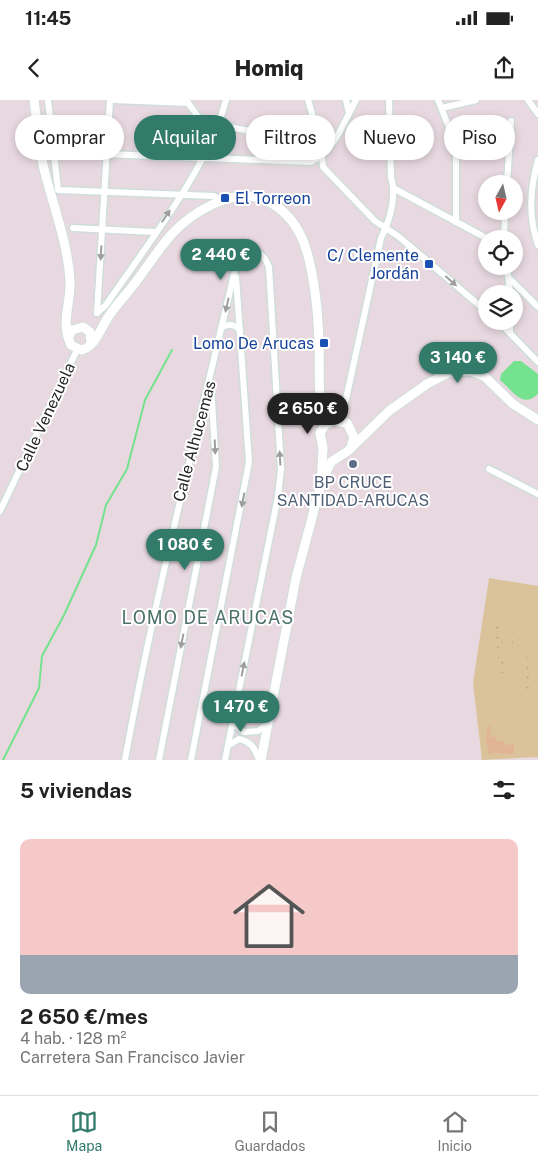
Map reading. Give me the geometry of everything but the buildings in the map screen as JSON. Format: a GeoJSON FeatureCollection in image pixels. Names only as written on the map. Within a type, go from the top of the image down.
{"type":"FeatureCollection","features":[{"type":"Feature","properties":{"kind":"main road"},"geometry":{"type":"LineString","coordinates":[[34,100],[44,166],[53,194],[69,269],[69,305],[65,332],[69,337],[71,345],[77,350],[85,349],[91,344],[172,234],[198,213],[222,201],[250,196],[267,201],[280,209],[291,219],[302,238],[312,274],[318,314],[321,410],[335,420],[361,429],[375,424]]}},
{"type":"Feature","properties":{"kind":"main road"},"geometry":{"type":"LineString","coordinates":[[69,305],[71,316],[90,332],[91,344]]}},
{"type":"Feature","properties":{"kind":"main road"},"geometry":{"type":"LineString","coordinates":[[69,337],[72,330],[99,324],[107,320]]}},
{"type":"Feature","properties":{"kind":"main road"},"geometry":{"type":"LineString","coordinates":[[260,760],[296,578],[321,484],[331,462],[349,449],[389,411],[427,384],[448,373],[470,371],[484,376],[513,404],[538,420]]}},
{"type":"Feature","properties":{"kind":"main road"},"geometry":{"type":"LineString","coordinates":[[321,484],[323,448],[320,438],[335,420]]}},
{"type":"Feature","properties":{"kind":"main road"},"geometry":{"type":"LineString","coordinates":[[323,448],[335,454],[349,449],[354,437],[349,425]]}},
{"type":"Feature","properties":{"kind":"street"},"geometry":{"type":"LineString","coordinates":[[48,100],[49,115]]}},
{"type":"Feature","properties":{"kind":"street"},"geometry":{"type":"LineString","coordinates":[[110,115],[111,100],[187,102],[198,115]]}},
{"type":"Feature","properties":{"kind":"street"},"geometry":{"type":"LineString","coordinates":[[193,110],[195,100]]}},
{"type":"Feature","properties":{"kind":"street"},"geometry":{"type":"LineString","coordinates":[[222,115],[226,100]]}},
{"type":"Feature","properties":{"kind":"street"},"geometry":{"type":"LineString","coordinates":[[308,100],[312,115]]}},
{"type":"Feature","properties":{"kind":"street"},"geometry":{"type":"LineString","coordinates":[[346,100],[349,113]]}},
{"type":"Feature","properties":{"kind":"street"},"geometry":{"type":"LineString","coordinates":[[335,140],[356,100]]}},
{"type":"Feature","properties":{"kind":"street"},"geometry":{"type":"LineString","coordinates":[[335,420],[395,189],[391,177],[388,100]]}},
{"type":"Feature","properties":{"kind":"street"},"geometry":{"type":"LineString","coordinates":[[438,100],[456,145],[456,222]]}},
{"type":"Feature","properties":{"kind":"street"},"geometry":{"type":"LineString","coordinates":[[442,108],[476,100]]}},
{"type":"Feature","properties":{"kind":"street"},"geometry":{"type":"LineString","coordinates":[[528,100],[538,114]]}},
{"type":"Feature","properties":{"kind":"street"},"geometry":{"type":"LineString","coordinates":[[53,160],[58,190],[214,196],[222,201]]}},
{"type":"Feature","properties":{"kind":"street"},"geometry":{"type":"LineString","coordinates":[[106,160],[97,313],[106,305],[180,195],[201,160]]}},
{"type":"Feature","properties":{"kind":"street"},"geometry":{"type":"LineString","coordinates":[[257,160],[312,162],[316,160]]}},
{"type":"Feature","properties":{"kind":"street"},"geometry":{"type":"LineString","coordinates":[[323,160],[323,167],[374,221],[386,228],[478,304]]}},
{"type":"Feature","properties":{"kind":"street"},"geometry":{"type":"LineString","coordinates":[[508,175],[509,160]]}},
{"type":"Feature","properties":{"kind":"street"},"geometry":{"type":"LineString","coordinates":[[538,160],[531,186],[531,195],[533,231],[538,245]]}},
{"type":"Feature","properties":{"kind":"street"},"geometry":{"type":"LineString","coordinates":[[395,189],[478,234]]}},
{"type":"Feature","properties":{"kind":"street"},"geometry":{"type":"LineString","coordinates":[[73,228],[155,232]]}},
{"type":"Feature","properties":{"kind":"street","name":"Calle Alhucemas"},"geometry":{"type":"LineString","coordinates":[[125,760],[174,519],[194,434],[210,381],[235,270],[241,257],[248,253],[259,254],[266,258],[269,267],[281,469],[278,496],[233,717]]}},
{"type":"Feature","properties":{"kind":"street"},"geometry":{"type":"LineString","coordinates":[[191,760],[248,469],[235,270]]}},
{"type":"Feature","properties":{"kind":"street"},"geometry":{"type":"LineString","coordinates":[[509,275],[509,285]]}},
{"type":"Feature","properties":{"kind":"street"},"geometry":{"type":"LineString","coordinates":[[509,278],[538,308]]}},
{"type":"Feature","properties":{"kind":"street"},"geometry":{"type":"LineString","coordinates":[[222,328],[229,324],[234,324],[240,330]]}},
{"type":"Feature","properties":{"kind":"street"},"geometry":{"type":"LineString","coordinates":[[507,330],[538,362]]}},
{"type":"Feature","properties":{"kind":"street","name":"Calle Venezuela"},"geometry":{"type":"LineString","coordinates":[[0,511],[77,350]]}},
{"type":"Feature","properties":{"kind":"street"},"geometry":{"type":"LineString","coordinates":[[158,760],[216,468],[210,381]]}},
{"type":"Feature","properties":{"kind":"street"},"geometry":{"type":"LineString","coordinates":[[489,469],[538,494]]}},
{"type":"Feature","properties":{"kind":"street"},"geometry":{"type":"LineString","coordinates":[[233,717],[237,727],[244,732],[258,731],[267,724]]}},
{"type":"Feature","properties":{"kind":"street"},"geometry":{"type":"LineString","coordinates":[[225,760],[233,717]]}},
{"type":"Feature","properties":{"kind":"street"},"geometry":{"type":"LineString","coordinates":[[228,746],[239,739],[248,741],[255,749],[260,760]]}},
{"type":"Feature","properties":{"kind":"shaded area"},"geometry":{"type":"Polygon","coordinates":[[[514,361],[521,361],[538,374],[538,394],[532,398],[527,400],[518,397],[500,380],[501,374],[514,361]]]}},
{"type":"Feature","properties":{"kind":"shaded area"},"geometry":{"type":"Polygon","coordinates":[[[489,578],[538,586],[538,757],[482,760],[473,683],[489,578]]]}},
{"type":"Feature","properties":{"kind":"shaded area"},"geometry":{"type":"Polygon","coordinates":[[[508,618],[512,619],[513,649],[510,649],[508,618]]]}},
{"type":"Feature","properties":{"kind":"shaded area"},"geometry":{"type":"Polygon","coordinates":[[[500,619],[503,649],[497,650],[495,621],[500,619]]]}},
{"type":"Feature","properties":{"kind":"shaded area"},"geometry":{"type":"Polygon","coordinates":[[[524,655],[527,655],[531,689],[526,689],[524,655]]]}},
{"type":"Feature","properties":{"kind":"shaded area"},"geometry":{"type":"Polygon","coordinates":[[[498,656],[503,656],[504,673],[499,674],[498,656]]]}},
{"type":"Feature","properties":{"kind":"shaded area"},"geometry":{"type":"Polygon","coordinates":[[[487,726],[490,726],[491,737],[496,737],[497,741],[504,741],[504,745],[514,744],[514,754],[493,753],[493,745],[492,754],[488,754],[488,745],[486,745],[487,726]]]}},
{"type":"Feature","properties":{"kind":"waterway"},"geometry":{"type":"LineString","coordinates":[[3,760],[39,688],[42,656],[64,615],[96,545],[106,505],[127,469],[145,400],[172,350]]}},
{"type":"Feature","properties":{"kind":"place","name":"El Torreon"},"geometry":{"type":"Point","coordinates":[225,198]}},
{"type":"Feature","properties":{"kind":"place","name":"C/ Clemente Jordán"},"geometry":{"type":"Point","coordinates":[429,264]}},
{"type":"Feature","properties":{"kind":"place","name":"Lomo De Arucas"},"geometry":{"type":"Point","coordinates":[324,343]}},
{"type":"Feature","properties":{"kind":"place","name":"BP CRUCE SANTIDAD-ARUCAS"},"geometry":{"type":"Point","coordinates":[353,464]}},
{"type":"Feature","properties":{"kind":"district","name":"LOMO DE ARUCAS"},"geometry":{"type":"Point","coordinates":[208,618]}}]}
